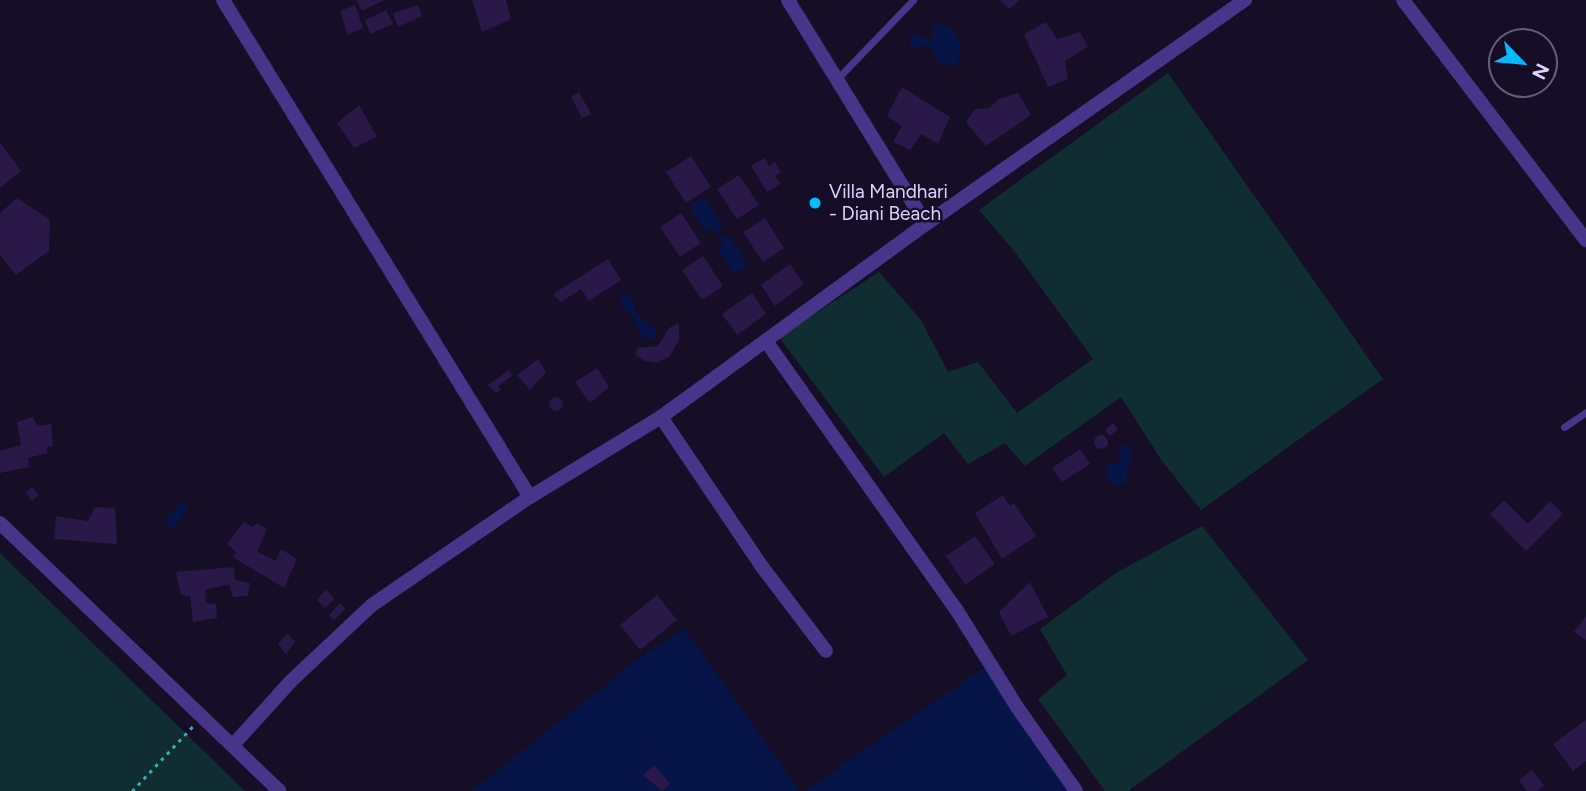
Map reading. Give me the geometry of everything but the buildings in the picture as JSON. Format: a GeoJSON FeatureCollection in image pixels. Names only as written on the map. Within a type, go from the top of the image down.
{"type":"FeatureCollection","features":[{"type":"Feature","properties":{"kind":"street"},"geometry":{"type":"LineString","coordinates":[[223,0],[530,497]]}},
{"type":"Feature","properties":{"kind":"street"},"geometry":{"type":"LineString","coordinates":[[788,0],[926,224]]}},
{"type":"Feature","properties":{"kind":"street"},"geometry":{"type":"LineString","coordinates":[[233,745],[291,681],[372,605],[530,497],[661,416],[926,224],[1245,0]]}},
{"type":"Feature","properties":{"kind":"street"},"geometry":{"type":"LineString","coordinates":[[1403,0],[1586,240]]}},
{"type":"Feature","properties":{"kind":"street"},"geometry":{"type":"LineString","coordinates":[[766,341],[956,609],[1017,707],[1076,791]]}},
{"type":"Feature","properties":{"kind":"street"},"geometry":{"type":"LineString","coordinates":[[661,416],[763,568],[826,651]]}},
{"type":"Feature","properties":{"kind":"street"},"geometry":{"type":"LineString","coordinates":[[0,523],[279,791]]}},
{"type":"Feature","properties":{"kind":"lane"},"geometry":{"type":"LineString","coordinates":[[838,78],[913,0]]}},
{"type":"Feature","properties":{"kind":"lane"},"geometry":{"type":"LineString","coordinates":[[1564,427],[1586,412]]}},
{"type":"Feature","properties":{"kind":"path"},"geometry":{"type":"LineString","coordinates":[[132,791],[202,716]]}},
{"type":"Feature","properties":{"kind":"green space"},"geometry":{"type":"Polygon","coordinates":[[[1168,73],[1383,379],[1201,510],[1162,461],[1121,397],[1025,466],[1005,443],[968,464],[944,433],[884,477],[779,337],[879,272],[921,320],[948,372],[978,362],[1017,413],[1093,359],[1015,252],[979,210],[1168,73]]]}},
{"type":"Feature","properties":{"kind":"green space"},"geometry":{"type":"Polygon","coordinates":[[[1202,526],[1308,660],[1128,791],[1105,791],[1038,699],[1067,675],[1040,629],[1116,573],[1202,526]]]}},
{"type":"Feature","properties":{"kind":"green space"},"geometry":{"type":"Polygon","coordinates":[[[0,553],[245,791],[0,791],[0,553]]]}},
{"type":"Feature","properties":{"kind":"shaded area"},"geometry":{"type":"Polygon","coordinates":[[[933,23],[955,30],[955,36],[959,39],[959,58],[955,66],[939,63],[929,43],[919,49],[909,47],[912,35],[933,39],[933,23]]]}},
{"type":"Feature","properties":{"kind":"shaded area"},"geometry":{"type":"Polygon","coordinates":[[[704,197],[723,225],[718,229],[725,239],[729,236],[748,265],[735,274],[717,248],[724,244],[713,228],[706,232],[689,207],[704,197]]]}},
{"type":"Feature","properties":{"kind":"shaded area"},"geometry":{"type":"Polygon","coordinates":[[[622,294],[631,296],[635,312],[656,331],[653,339],[643,338],[634,317],[620,306],[622,294]]]}},
{"type":"Feature","properties":{"kind":"shaded area"},"geometry":{"type":"Polygon","coordinates":[[[1122,445],[1129,446],[1132,453],[1125,484],[1117,485],[1107,481],[1106,471],[1110,464],[1118,462],[1122,445]]]}},
{"type":"Feature","properties":{"kind":"shaded area"},"geometry":{"type":"Polygon","coordinates":[[[180,503],[188,505],[188,508],[173,529],[164,522],[180,503]]]}},
{"type":"Feature","properties":{"kind":"shaded area"},"geometry":{"type":"Polygon","coordinates":[[[684,628],[800,791],[472,791],[633,663],[684,628]]]}},
{"type":"Feature","properties":{"kind":"shaded area"},"geometry":{"type":"Polygon","coordinates":[[[986,666],[1070,791],[805,791],[986,666]]]}},
{"type":"Feature","properties":{"kind":"place","name":"Villa Mandhari - Diani Beach"},"geometry":{"type":"Point","coordinates":[815,203]}}]}
